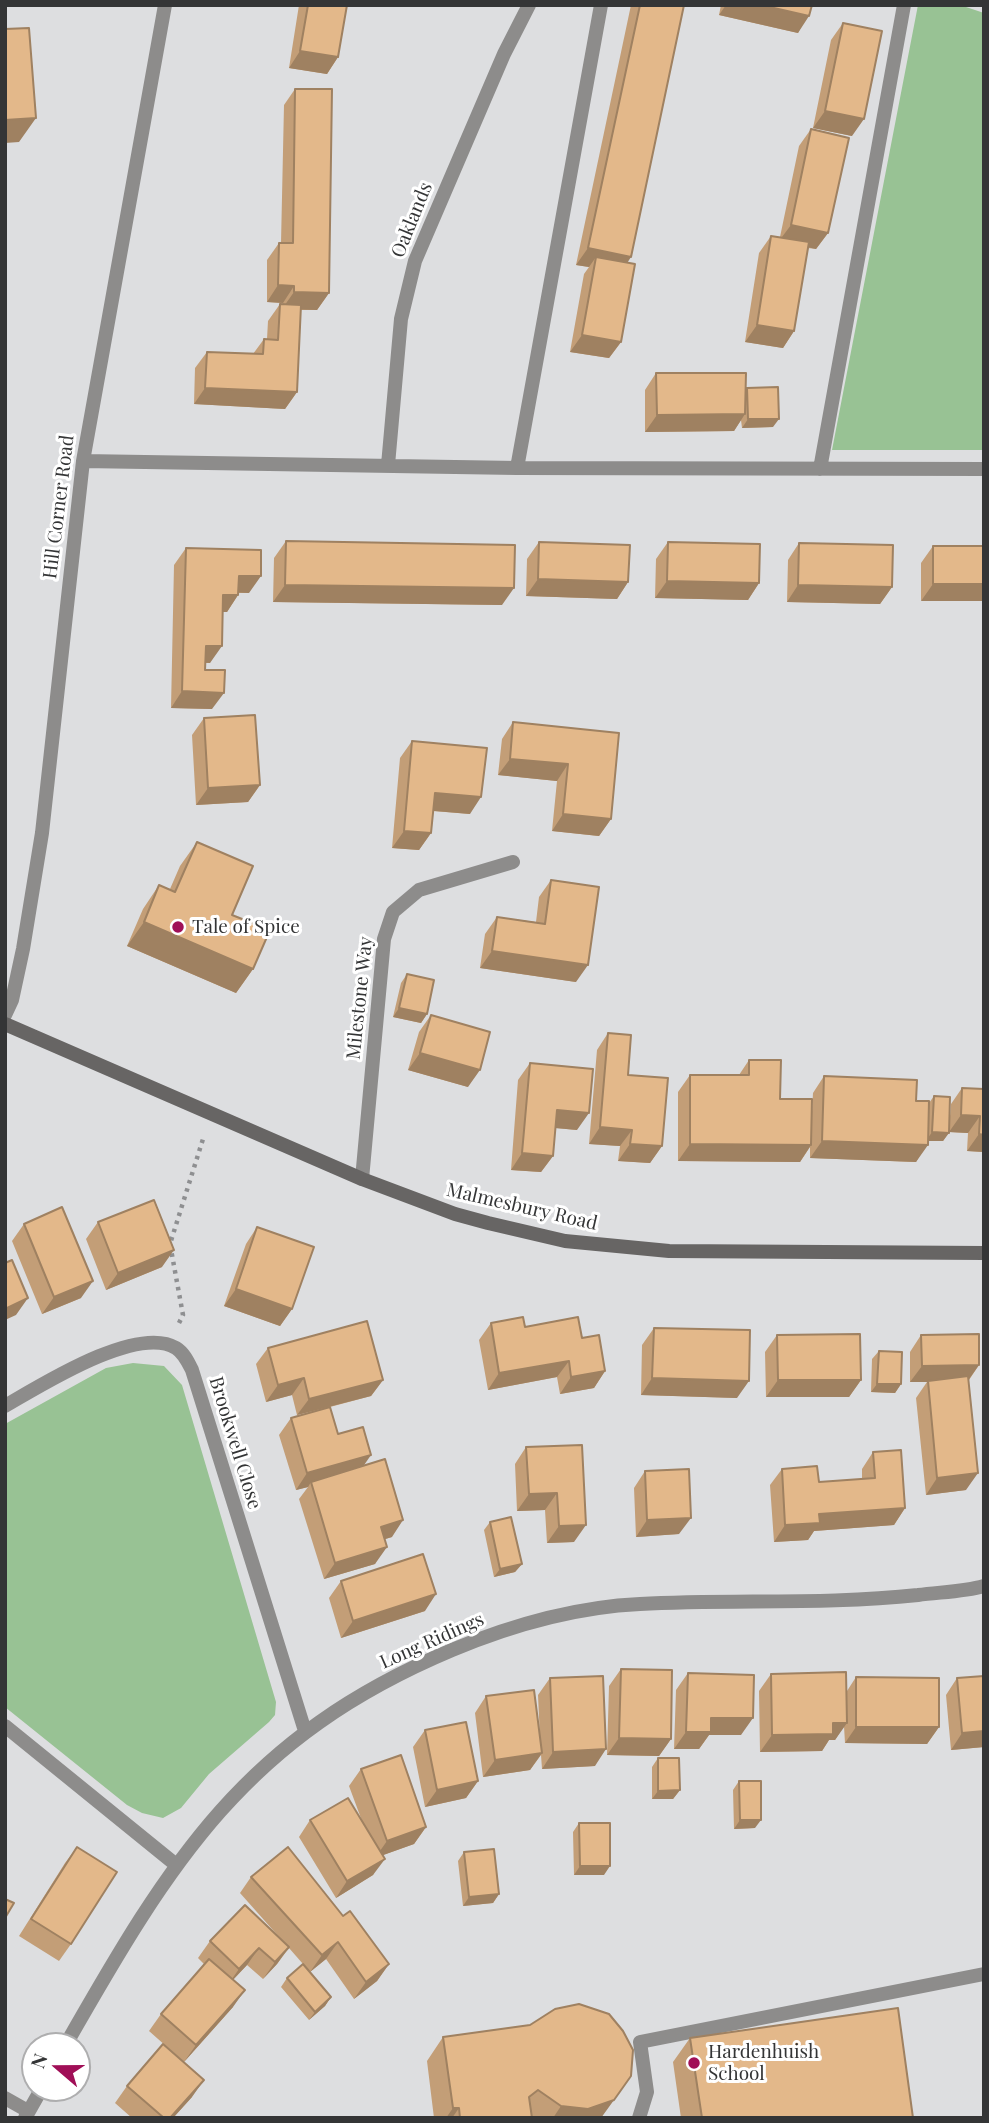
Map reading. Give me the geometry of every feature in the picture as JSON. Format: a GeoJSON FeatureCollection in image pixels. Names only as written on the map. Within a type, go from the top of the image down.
{"type":"FeatureCollection","features":[{"type":"Feature","properties":{"kind":"main road","name":"Malmesbury Road"},"geometry":{"type":"LineString","coordinates":[[5,1024],[362,1179],[477,1220],[565,1241],[669,1251],[984,1253]]}},
{"type":"Feature","properties":{"kind":"street","name":"Hill Corner Road"},"geometry":{"type":"LineString","coordinates":[[5,1015],[12,1000],[23,949],[42,833],[83,461],[166,5]]}},
{"type":"Feature","properties":{"kind":"street","name":"Oaklands"},"geometry":{"type":"LineString","coordinates":[[388,466],[401,319],[411,272],[504,54],[529,5]]}},
{"type":"Feature","properties":{"kind":"street"},"geometry":{"type":"LineString","coordinates":[[517,468],[601,5]]}},
{"type":"Feature","properties":{"kind":"street"},"geometry":{"type":"LineString","coordinates":[[820,469],[904,5]]}},
{"type":"Feature","properties":{"kind":"street"},"geometry":{"type":"LineString","coordinates":[[83,461],[517,468],[984,469]]}},
{"type":"Feature","properties":{"kind":"street","name":"Milestone Way"},"geometry":{"type":"LineString","coordinates":[[362,1179],[384,939],[393,912],[419,890],[513,862]]}},
{"type":"Feature","properties":{"kind":"street"},"geometry":{"type":"LineString","coordinates":[[5,1406],[103,1354],[133,1346],[168,1345]]}},
{"type":"Feature","properties":{"kind":"street","name":"Brookwell Close"},"geometry":{"type":"LineString","coordinates":[[168,1345],[182,1354],[192,1370],[305,1731]]}},
{"type":"Feature","properties":{"kind":"street","name":"Long Ridings"},"geometry":{"type":"LineString","coordinates":[[73,2032],[135,1923],[175,1864],[225,1804],[305,1731],[344,1704],[410,1668],[497,1633],[578,1610],[639,1604],[859,1601],[984,1586]]}},
{"type":"Feature","properties":{"kind":"street"},"geometry":{"type":"LineString","coordinates":[[5,1726],[175,1864]]}},
{"type":"Feature","properties":{"kind":"street"},"geometry":{"type":"LineString","coordinates":[[639,2118],[647,2092],[640,2042],[984,1974]]}},
{"type":"Feature","properties":{"kind":"street"},"geometry":{"type":"LineString","coordinates":[[5,2098],[27,2114]]}},
{"type":"Feature","properties":{"kind":"path"},"geometry":{"type":"LineString","coordinates":[[168,1345],[183,1315],[170,1244],[212,1113]]}},
{"type":"Feature","properties":{"kind":"green space"},"geometry":{"type":"Polygon","coordinates":[[[918,5],[960,5],[984,13],[984,450],[832,450],[918,5]]]}},
{"type":"Feature","properties":{"kind":"green space"},"geometry":{"type":"Polygon","coordinates":[[[133,1363],[164,1366],[182,1385],[276,1702],[275,1715],[269,1722],[209,1774],[181,1808],[163,1818],[142,1813],[127,1805],[5,1707],[5,1424],[106,1368],[133,1363]]]}},
{"type":"Feature","properties":{"kind":"building"},"geometry":{"type":"Polygon","coordinates":[[[308,5],[347,5],[338,57],[300,51],[308,5]]]}},
{"type":"Feature","properties":{"kind":"building"},"geometry":{"type":"Polygon","coordinates":[[[640,5],[684,5],[631,257],[588,248],[640,5]]]}},
{"type":"Feature","properties":{"kind":"building"},"geometry":{"type":"Polygon","coordinates":[[[761,5],[812,5],[809,16],[761,5]]]}},
{"type":"Feature","properties":{"kind":"building"},"geometry":{"type":"Polygon","coordinates":[[[843,23],[882,31],[864,119],[825,111],[843,23]]]}},
{"type":"Feature","properties":{"kind":"building"},"geometry":{"type":"Polygon","coordinates":[[[29,28],[36,118],[5,120],[5,29],[29,28]]]}},
{"type":"Feature","properties":{"kind":"building"},"geometry":{"type":"Polygon","coordinates":[[[295,89],[332,89],[329,293],[294,292],[294,286],[278,285],[279,243],[293,243],[295,89]]]}},
{"type":"Feature","properties":{"kind":"building"},"geometry":{"type":"Polygon","coordinates":[[[811,129],[849,138],[828,233],[791,225],[811,129]]]}},
{"type":"Feature","properties":{"kind":"building"},"geometry":{"type":"Polygon","coordinates":[[[771,236],[809,242],[794,331],[757,325],[771,236]]]}},
{"type":"Feature","properties":{"kind":"building"},"geometry":{"type":"Polygon","coordinates":[[[596,257],[635,264],[621,342],[582,335],[596,257]]]}},
{"type":"Feature","properties":{"kind":"building"},"geometry":{"type":"Polygon","coordinates":[[[280,304],[301,305],[297,392],[205,388],[207,352],[263,354],[264,339],[278,340],[280,304]]]}},
{"type":"Feature","properties":{"kind":"building"},"geometry":{"type":"Polygon","coordinates":[[[656,373],[746,373],[745,414],[657,415],[656,373]]]}},
{"type":"Feature","properties":{"kind":"building"},"geometry":{"type":"Polygon","coordinates":[[[778,387],[779,419],[748,419],[747,388],[778,387]]]}},
{"type":"Feature","properties":{"kind":"building"},"geometry":{"type":"Polygon","coordinates":[[[286,541],[515,545],[514,588],[285,585],[286,541]]]}},
{"type":"Feature","properties":{"kind":"building"},"geometry":{"type":"Polygon","coordinates":[[[539,542],[630,545],[628,582],[538,579],[539,542]]]}},
{"type":"Feature","properties":{"kind":"building"},"geometry":{"type":"Polygon","coordinates":[[[668,542],[760,544],[759,583],[667,581],[668,542]]]}},
{"type":"Feature","properties":{"kind":"building"},"geometry":{"type":"Polygon","coordinates":[[[799,543],[893,545],[892,587],[798,585],[799,543]]]}},
{"type":"Feature","properties":{"kind":"building"},"geometry":{"type":"Polygon","coordinates":[[[933,546],[984,546],[984,584],[933,584],[933,546]]]}},
{"type":"Feature","properties":{"kind":"building"},"geometry":{"type":"Polygon","coordinates":[[[186,548],[261,550],[261,576],[239,576],[238,595],[223,595],[222,646],[206,646],[205,670],[225,670],[224,693],[182,691],[186,548]]]}},
{"type":"Feature","properties":{"kind":"building"},"geometry":{"type":"Polygon","coordinates":[[[255,715],[260,785],[208,788],[204,718],[255,715]]]}},
{"type":"Feature","properties":{"kind":"building"},"geometry":{"type":"Polygon","coordinates":[[[513,722],[619,733],[611,819],[563,814],[568,764],[510,759],[513,722]]]}},
{"type":"Feature","properties":{"kind":"building"},"geometry":{"type":"Polygon","coordinates":[[[412,741],[487,748],[481,797],[435,793],[431,833],[404,831],[412,741]]]}},
{"type":"Feature","properties":{"kind":"building"},"geometry":{"type":"Polygon","coordinates":[[[197,842],[253,866],[232,915],[270,930],[253,969],[144,922],[159,885],[175,892],[197,842]]]}},
{"type":"Feature","properties":{"kind":"building"},"geometry":{"type":"Polygon","coordinates":[[[551,880],[599,887],[588,965],[492,951],[497,917],[545,924],[551,880]]]}},
{"type":"Feature","properties":{"kind":"building"},"geometry":{"type":"Polygon","coordinates":[[[407,974],[434,980],[427,1014],[399,1008],[407,974]]]}},
{"type":"Feature","properties":{"kind":"building"},"geometry":{"type":"Polygon","coordinates":[[[431,1015],[490,1032],[480,1070],[420,1053],[431,1015]]]}},
{"type":"Feature","properties":{"kind":"building"},"geometry":{"type":"Polygon","coordinates":[[[608,1033],[631,1035],[628,1075],[668,1078],[662,1146],[630,1144],[632,1130],[600,1127],[608,1033]]]}},
{"type":"Feature","properties":{"kind":"building"},"geometry":{"type":"Polygon","coordinates":[[[749,1060],[781,1060],[780,1099],[812,1099],[811,1145],[690,1144],[690,1075],[749,1075],[749,1060]]]}},
{"type":"Feature","properties":{"kind":"building"},"geometry":{"type":"Polygon","coordinates":[[[530,1063],[593,1069],[589,1113],[557,1110],[553,1156],[522,1153],[530,1063]]]}},
{"type":"Feature","properties":{"kind":"building"},"geometry":{"type":"Polygon","coordinates":[[[824,1076],[917,1080],[916,1101],[929,1101],[928,1145],[822,1141],[824,1076]]]}},
{"type":"Feature","properties":{"kind":"building"},"geometry":{"type":"Polygon","coordinates":[[[962,1088],[984,1089],[984,1135],[979,1134],[980,1116],[961,1115],[962,1088]]]}},
{"type":"Feature","properties":{"kind":"building"},"geometry":{"type":"Polygon","coordinates":[[[934,1096],[950,1097],[949,1133],[932,1132],[934,1096]]]}},
{"type":"Feature","properties":{"kind":"building"},"geometry":{"type":"Polygon","coordinates":[[[154,1200],[174,1250],[118,1273],[98,1222],[154,1200]]]}},
{"type":"Feature","properties":{"kind":"building"},"geometry":{"type":"Polygon","coordinates":[[[62,1207],[93,1281],[54,1297],[24,1224],[62,1207]]]}},
{"type":"Feature","properties":{"kind":"building"},"geometry":{"type":"Polygon","coordinates":[[[257,1227],[314,1247],[292,1309],[236,1289],[257,1227]]]}},
{"type":"Feature","properties":{"kind":"building"},"geometry":{"type":"Polygon","coordinates":[[[12,1260],[28,1298],[5,1309],[5,1263],[12,1260]]]}},
{"type":"Feature","properties":{"kind":"building"},"geometry":{"type":"Polygon","coordinates":[[[523,1317],[525,1327],[578,1317],[582,1338],[599,1335],[605,1371],[571,1377],[569,1361],[499,1373],[491,1323],[523,1317]]]}},
{"type":"Feature","properties":{"kind":"building"},"geometry":{"type":"Polygon","coordinates":[[[367,1321],[383,1380],[309,1399],[304,1378],[278,1385],[268,1348],[367,1321]]]}},
{"type":"Feature","properties":{"kind":"building"},"geometry":{"type":"Polygon","coordinates":[[[654,1328],[750,1330],[749,1381],[652,1378],[654,1328]]]}},
{"type":"Feature","properties":{"kind":"building"},"geometry":{"type":"Polygon","coordinates":[[[860,1334],[861,1380],[778,1380],[777,1335],[860,1334]]]}},
{"type":"Feature","properties":{"kind":"building"},"geometry":{"type":"Polygon","coordinates":[[[979,1334],[979,1365],[922,1366],[921,1335],[979,1334]]]}},
{"type":"Feature","properties":{"kind":"building"},"geometry":{"type":"Polygon","coordinates":[[[879,1351],[902,1352],[901,1384],[877,1384],[879,1351]]]}},
{"type":"Feature","properties":{"kind":"building"},"geometry":{"type":"Polygon","coordinates":[[[968,1376],[978,1473],[937,1478],[928,1381],[968,1376]]]}},
{"type":"Feature","properties":{"kind":"building"},"geometry":{"type":"Polygon","coordinates":[[[330,1407],[338,1434],[363,1427],[371,1455],[307,1473],[291,1418],[330,1407]]]}},
{"type":"Feature","properties":{"kind":"building"},"geometry":{"type":"Polygon","coordinates":[[[582,1445],[586,1525],[559,1526],[557,1493],[529,1494],[526,1447],[582,1445]]]}},
{"type":"Feature","properties":{"kind":"building"},"geometry":{"type":"Polygon","coordinates":[[[901,1450],[905,1508],[819,1514],[820,1523],[785,1525],[782,1469],[817,1466],[819,1482],[875,1478],[873,1452],[901,1450]]]}},
{"type":"Feature","properties":{"kind":"building"},"geometry":{"type":"Polygon","coordinates":[[[385,1459],[403,1520],[381,1527],[387,1547],[335,1563],[311,1482],[385,1459]]]}},
{"type":"Feature","properties":{"kind":"building"},"geometry":{"type":"Polygon","coordinates":[[[689,1469],[691,1518],[647,1520],[645,1471],[689,1469]]]}},
{"type":"Feature","properties":{"kind":"building"},"geometry":{"type":"Polygon","coordinates":[[[511,1517],[522,1564],[500,1569],[490,1522],[511,1517]]]}},
{"type":"Feature","properties":{"kind":"building"},"geometry":{"type":"Polygon","coordinates":[[[423,1554],[436,1594],[353,1621],[341,1581],[423,1554]]]}},
{"type":"Feature","properties":{"kind":"building"},"geometry":{"type":"Polygon","coordinates":[[[621,1669],[672,1670],[671,1739],[619,1738],[621,1669]]]}},
{"type":"Feature","properties":{"kind":"building"},"geometry":{"type":"Polygon","coordinates":[[[846,1672],[847,1723],[833,1723],[833,1734],[772,1735],[771,1674],[846,1672]]]}},
{"type":"Feature","properties":{"kind":"building"},"geometry":{"type":"Polygon","coordinates":[[[688,1673],[754,1675],[753,1718],[711,1718],[711,1732],[686,1732],[688,1673]]]}},
{"type":"Feature","properties":{"kind":"building"},"geometry":{"type":"Polygon","coordinates":[[[603,1676],[606,1749],[553,1752],[550,1678],[603,1676]]]}},
{"type":"Feature","properties":{"kind":"building"},"geometry":{"type":"Polygon","coordinates":[[[984,1676],[984,1731],[962,1733],[957,1678],[984,1676]]]}},
{"type":"Feature","properties":{"kind":"building"},"geometry":{"type":"Polygon","coordinates":[[[856,1677],[939,1678],[939,1727],[856,1727],[856,1677]]]}},
{"type":"Feature","properties":{"kind":"building"},"geometry":{"type":"Polygon","coordinates":[[[534,1690],[542,1753],[495,1760],[486,1696],[534,1690]]]}},
{"type":"Feature","properties":{"kind":"building"},"geometry":{"type":"Polygon","coordinates":[[[466,1722],[478,1781],[437,1790],[425,1730],[466,1722]]]}},
{"type":"Feature","properties":{"kind":"building"},"geometry":{"type":"Polygon","coordinates":[[[401,1755],[426,1827],[387,1841],[361,1769],[401,1755]]]}},
{"type":"Feature","properties":{"kind":"building"},"geometry":{"type":"Polygon","coordinates":[[[658,1758],[679,1758],[680,1790],[658,1791],[658,1758]]]}},
{"type":"Feature","properties":{"kind":"building"},"geometry":{"type":"Polygon","coordinates":[[[739,1781],[761,1781],[761,1820],[740,1820],[739,1781]]]}},
{"type":"Feature","properties":{"kind":"building"},"geometry":{"type":"Polygon","coordinates":[[[348,1798],[385,1859],[347,1881],[310,1820],[348,1798]]]}},
{"type":"Feature","properties":{"kind":"building"},"geometry":{"type":"Polygon","coordinates":[[[579,1823],[610,1823],[610,1866],[580,1866],[579,1823]]]}},
{"type":"Feature","properties":{"kind":"building"},"geometry":{"type":"Polygon","coordinates":[[[77,1847],[117,1872],[71,1944],[31,1919],[77,1847]]]}},
{"type":"Feature","properties":{"kind":"building"},"geometry":{"type":"Polygon","coordinates":[[[288,1847],[343,1916],[350,1911],[389,1964],[366,1982],[338,1942],[322,1955],[251,1877],[288,1847]]]}},
{"type":"Feature","properties":{"kind":"building"},"geometry":{"type":"Polygon","coordinates":[[[494,1849],[499,1894],[469,1897],[464,1852],[494,1849]]]}},
{"type":"Feature","properties":{"kind":"building"},"geometry":{"type":"Polygon","coordinates":[[[5,1899],[14,1903],[5,1918],[5,1899]]]}},
{"type":"Feature","properties":{"kind":"building"},"geometry":{"type":"Polygon","coordinates":[[[245,1905],[289,1947],[275,1962],[259,1948],[239,1969],[210,1941],[245,1905]]]}},
{"type":"Feature","properties":{"kind":"building"},"geometry":{"type":"Polygon","coordinates":[[[209,1959],[245,1990],[196,2045],[161,2014],[209,1959]]]}},
{"type":"Feature","properties":{"kind":"building"},"geometry":{"type":"Polygon","coordinates":[[[303,1964],[331,1997],[315,2012],[287,1978],[303,1964]]]}},
{"type":"Feature","properties":{"kind":"building"},"geometry":{"type":"Polygon","coordinates":[[[579,2004],[609,2014],[623,2031],[633,2050],[631,2076],[614,2100],[588,2109],[561,2106],[538,2090],[529,2097],[532,2118],[460,2118],[459,2108],[453,2108],[443,2037],[530,2025],[555,2009],[579,2004]]]}},
{"type":"Feature","properties":{"kind":"building"},"geometry":{"type":"Polygon","coordinates":[[[898,2008],[913,2118],[702,2118],[690,2038],[898,2008]]]}},
{"type":"Feature","properties":{"kind":"building"},"geometry":{"type":"Polygon","coordinates":[[[163,2044],[204,2080],[170,2118],[164,2118],[127,2086],[163,2044]]]}},
{"type":"Feature","properties":{"kind":"place","name":"Tale of Spice"},"geometry":{"type":"Point","coordinates":[178,927]}},
{"type":"Feature","properties":{"kind":"place","name":"Hardenhuish School"},"geometry":{"type":"Point","coordinates":[694,2063]}}]}
